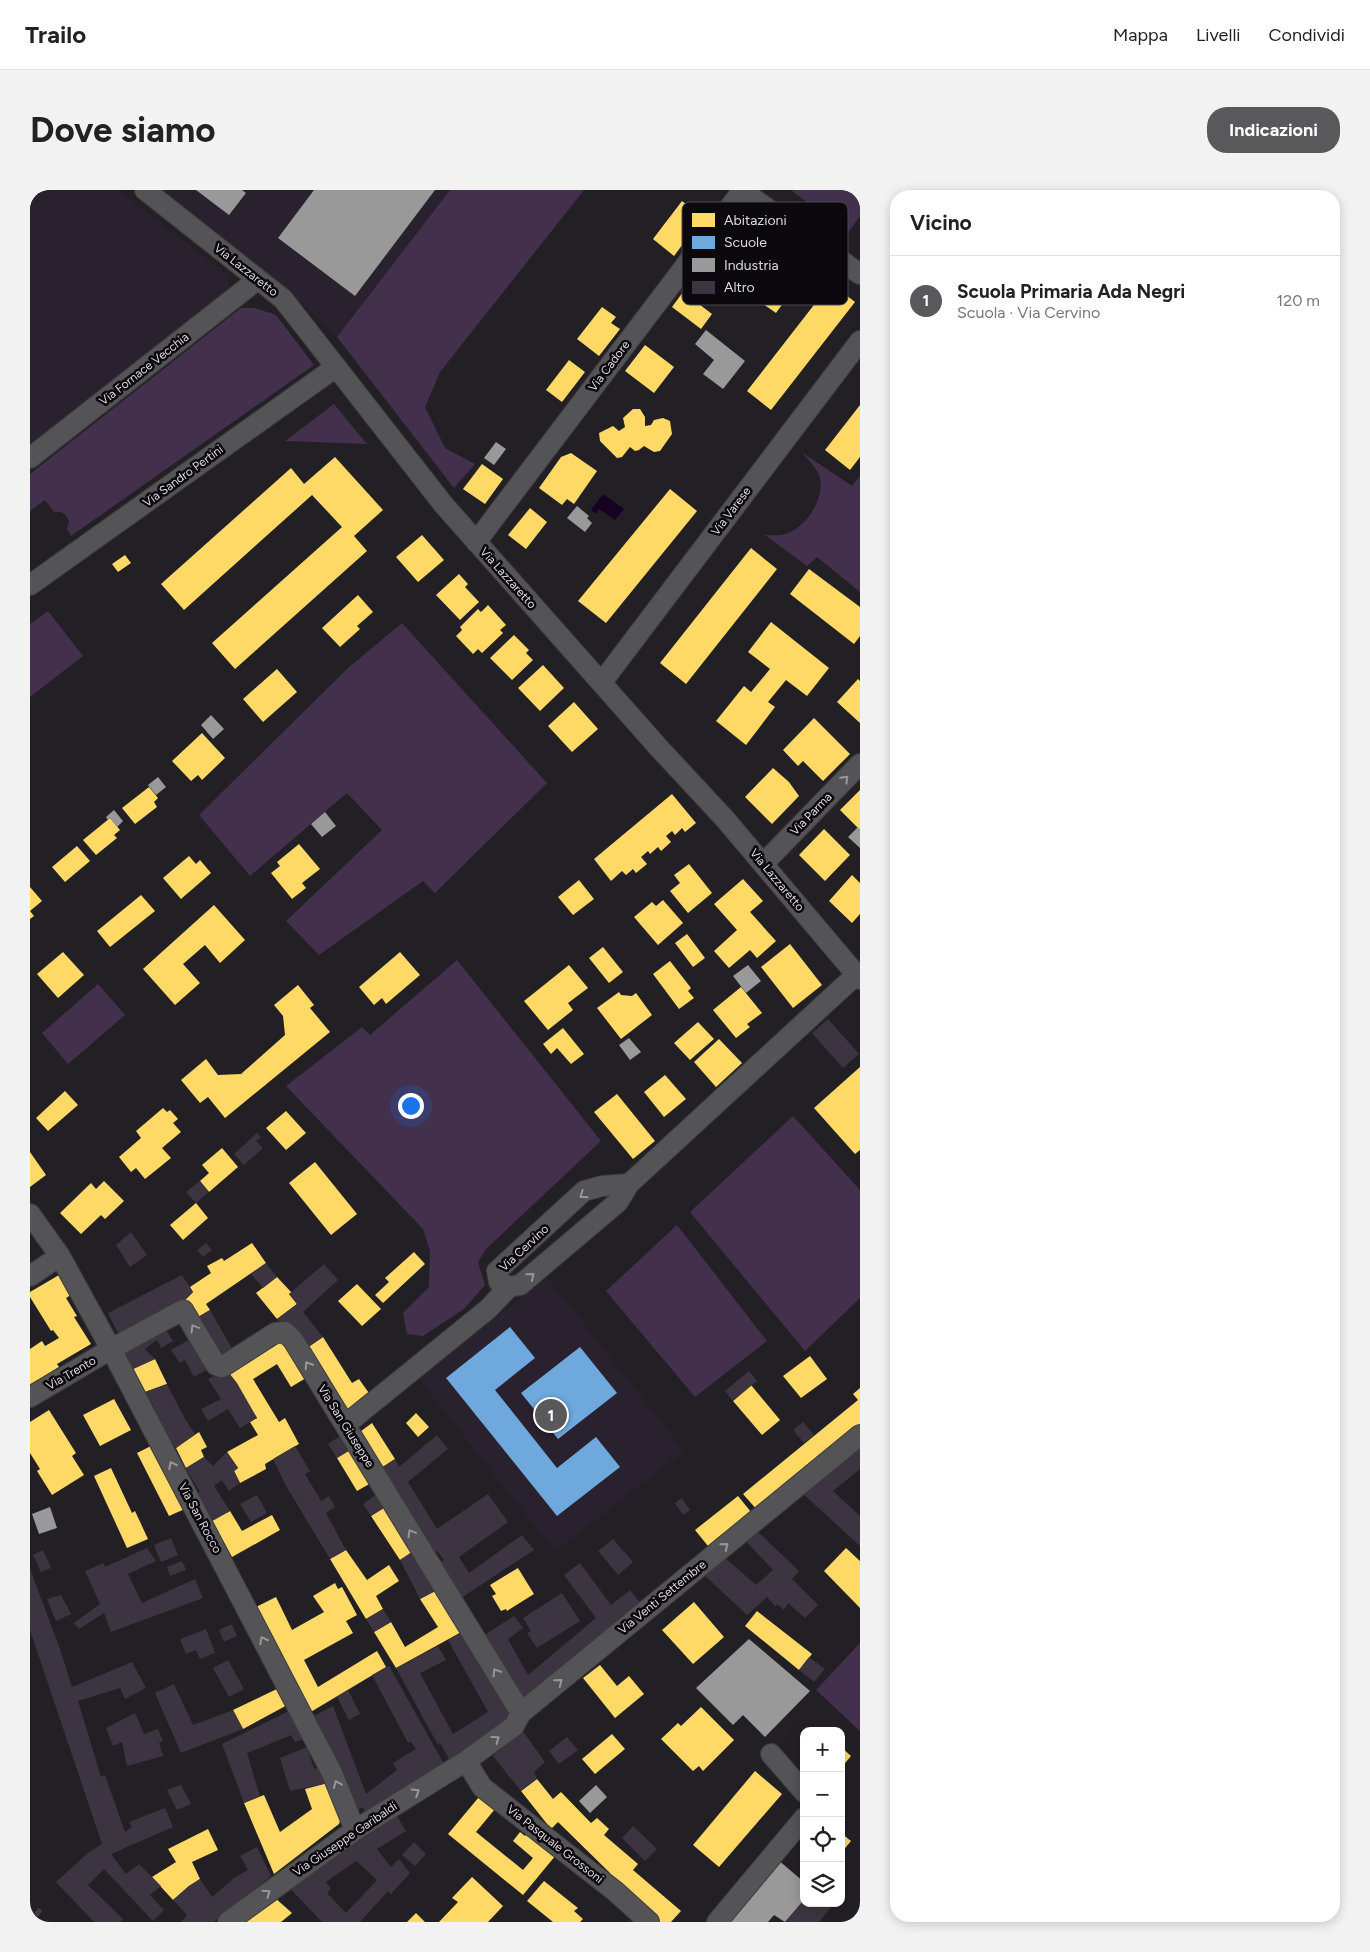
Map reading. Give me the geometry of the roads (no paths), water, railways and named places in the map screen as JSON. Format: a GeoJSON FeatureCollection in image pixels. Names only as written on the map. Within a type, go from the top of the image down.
{"type":"FeatureCollection","features":[{"type":"Feature","properties":{"kind":"street","name":"Via Lazzaretto"},"geometry":{"type":"LineString","coordinates":[[145,190],[283,299],[443,504],[659,748],[725,819],[857,970]]}},
{"type":"Feature","properties":{"kind":"street","name":"Via Cadore"},"geometry":{"type":"LineString","coordinates":[[733,202],[742,190],[759,202]]}},
{"type":"Feature","properties":{"kind":"street","name":"Via Cadore"},"geometry":{"type":"LineString","coordinates":[[848,265],[860,274]]}},
{"type":"Feature","properties":{"kind":"street","name":"Via Cadore"},"geometry":{"type":"LineString","coordinates":[[476,542],[682,269]]}},
{"type":"Feature","properties":{"kind":"street","name":"Via Fornace Vecchia"},"geometry":{"type":"LineString","coordinates":[[30,458],[257,280]]}},
{"type":"Feature","properties":{"kind":"street","name":"Via Varese"},"geometry":{"type":"LineString","coordinates":[[602,682],[860,340]]}},
{"type":"Feature","properties":{"kind":"street","name":"Via Sandro Pertini"},"geometry":{"type":"LineString","coordinates":[[30,585],[336,367]]}},
{"type":"Feature","properties":{"kind":"street","name":"Via Parma"},"geometry":{"type":"LineString","coordinates":[[763,864],[860,764]]}},
{"type":"Feature","properties":{"kind":"street","name":"Via Cervino"},"geometry":{"type":"LineString","coordinates":[[629,1184],[602,1186],[584,1192],[497,1271],[499,1282],[509,1287],[520,1285],[618,1202],[629,1184],[857,970]]}},
{"type":"Feature","properties":{"kind":"street","name":"Via San Rocco"},"geometry":{"type":"LineString","coordinates":[[30,1214],[60,1256],[111,1349],[328,1764],[355,1830]]}},
{"type":"Feature","properties":{"kind":"street"},"geometry":{"type":"LineString","coordinates":[[30,1276],[60,1256]]}},
{"type":"Feature","properties":{"kind":"street"},"geometry":{"type":"LineString","coordinates":[[345,1425],[488,1309],[509,1287]]}},
{"type":"Feature","properties":{"kind":"street","name":"Via San Giuseppe"},"geometry":{"type":"LineString","coordinates":[[111,1349],[183,1310],[216,1365],[222,1367],[275,1333],[285,1332],[293,1340],[521,1713]]}},
{"type":"Feature","properties":{"kind":"street","name":"Via Trento"},"geometry":{"type":"LineString","coordinates":[[30,1396],[111,1349]]}},
{"type":"Feature","properties":{"kind":"street","name":"Via Venti Settembre"},"geometry":{"type":"LineString","coordinates":[[466,1761],[514,1726],[521,1713],[860,1435]]}},
{"type":"Feature","properties":{"kind":"street"},"geometry":{"type":"LineString","coordinates":[[771,1754],[800,1787]]}},
{"type":"Feature","properties":{"kind":"street","name":"Via Giuseppe Garibaldi"},"geometry":{"type":"LineString","coordinates":[[228,1922],[355,1830],[466,1761]]}},
{"type":"Feature","properties":{"kind":"street","name":"Via Pasquale Grossoni"},"geometry":{"type":"LineString","coordinates":[[466,1761],[482,1787],[616,1892],[649,1922]]}},
{"type":"Feature","properties":{"kind":"street"},"geometry":{"type":"LineString","coordinates":[[717,1922],[800,1823]]}},
{"type":"Feature","properties":{"kind":"tunnel"},"geometry":{"type":"LineString","coordinates":[[30,1919],[34,1922]]}},
{"type":"Feature","properties":{"kind":"place","name":"Scuola Primaria Ada Negri"},"geometry":{"type":"Point","coordinates":[551,1415]}}]}
